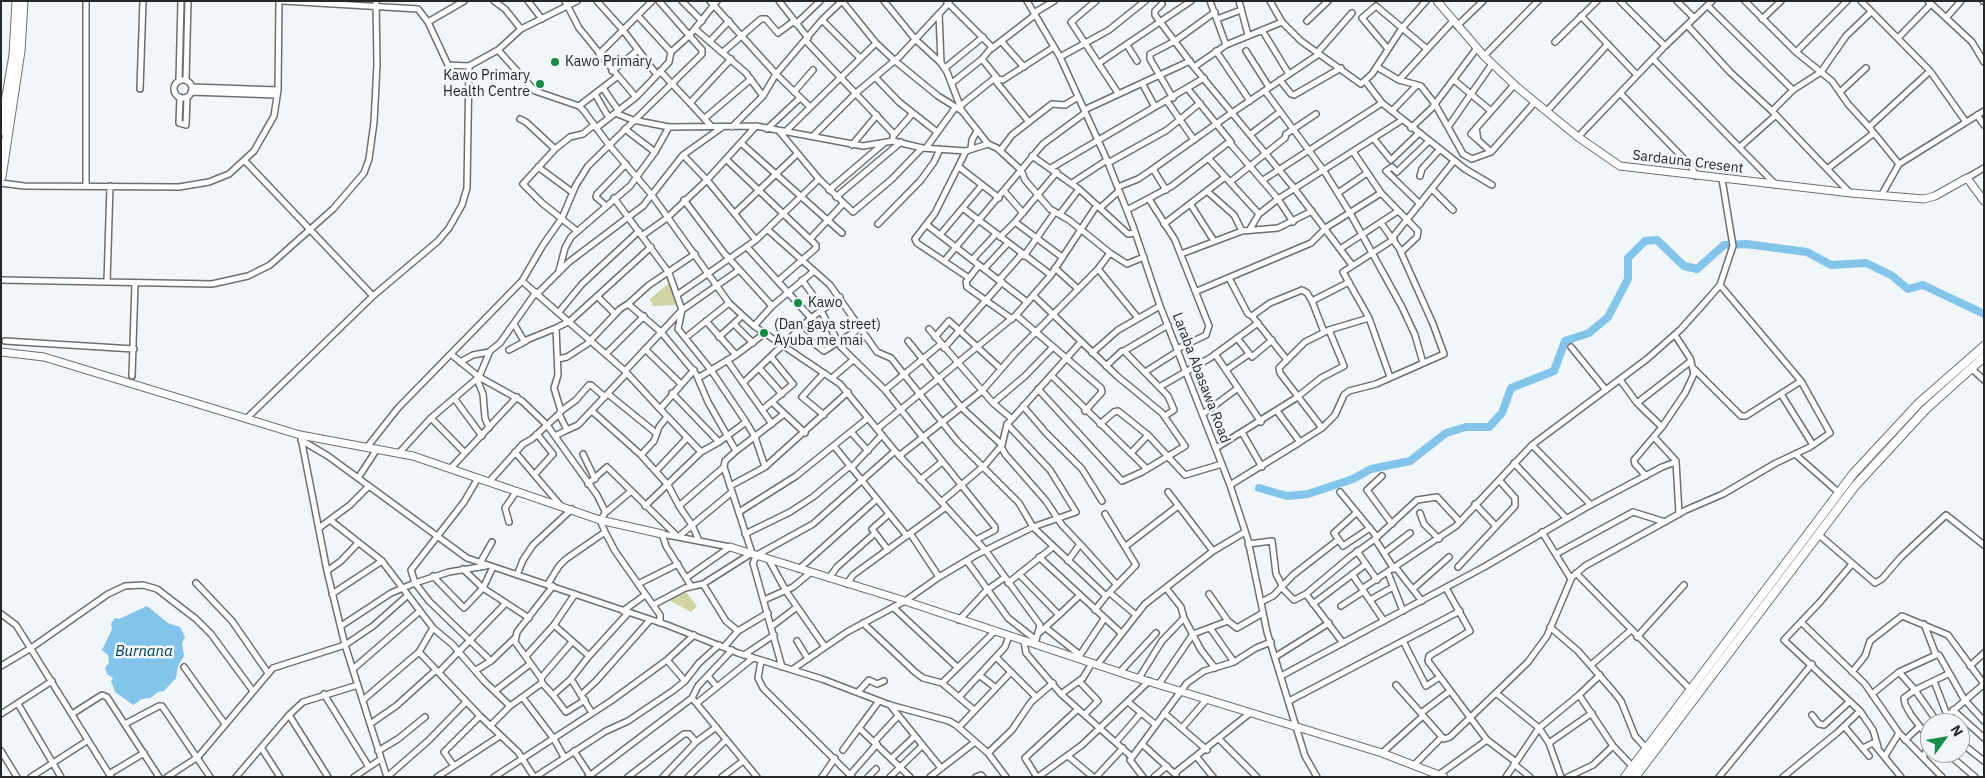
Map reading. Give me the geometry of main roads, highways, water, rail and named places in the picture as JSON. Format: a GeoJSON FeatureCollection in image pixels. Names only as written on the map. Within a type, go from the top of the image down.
{"type":"FeatureCollection","features":[{"type":"Feature","properties":{"kind":"highway"},"geometry":{"type":"LineString","coordinates":[[1,131],[4,90],[14,55],[18,1]]}},
{"type":"Feature","properties":{"kind":"highway"},"geometry":{"type":"LineString","coordinates":[[1,177],[20,51],[24,1]]}},
{"type":"Feature","properties":{"kind":"main road"},"geometry":{"type":"LineString","coordinates":[[1625,777],[1838,492],[1898,424],[1939,384],[1984,346]]}},
{"type":"Feature","properties":{"kind":"main road"},"geometry":{"type":"LineString","coordinates":[[1635,777],[1855,486],[1903,432],[1984,357]]}},
{"type":"Feature","properties":{"kind":"water","name":"Burnana"},"geometry":{"type":"Polygon","coordinates":[[[147,606],[168,623],[180,627],[185,637],[182,643],[184,656],[178,666],[176,678],[164,691],[158,692],[150,698],[142,699],[133,705],[115,692],[111,681],[113,678],[107,674],[105,668],[109,663],[108,655],[102,650],[112,629],[111,623],[115,618],[119,619],[147,606]]]}},
{"type":"Feature","properties":{"kind":"waterway"},"geometry":{"type":"LineString","coordinates":[[1259,488],[1287,496],[1308,494],[1353,479],[1371,469],[1410,461],[1446,433],[1466,427],[1489,427],[1502,413],[1511,388],[1554,371],[1565,341],[1589,333],[1608,317],[1628,279],[1628,258],[1645,241],[1657,240],[1684,266],[1697,269],[1724,245],[1746,244],[1807,252],[1831,265],[1866,263],[1891,275],[1908,289],[1923,285],[1984,314]]}},
{"type":"Feature","properties":{"kind":"place","name":"Kawo Primary"},"geometry":{"type":"Point","coordinates":[555,62]}},
{"type":"Feature","properties":{"kind":"place","name":"Kawo Primary Health Centre"},"geometry":{"type":"Point","coordinates":[540,84]}},
{"type":"Feature","properties":{"kind":"place","name":"Kawo"},"geometry":{"type":"Point","coordinates":[798,303]}},
{"type":"Feature","properties":{"kind":"place","name":"(Dan gaya street) Ayuba me mai"},"geometry":{"type":"Point","coordinates":[764,333]}}]}
